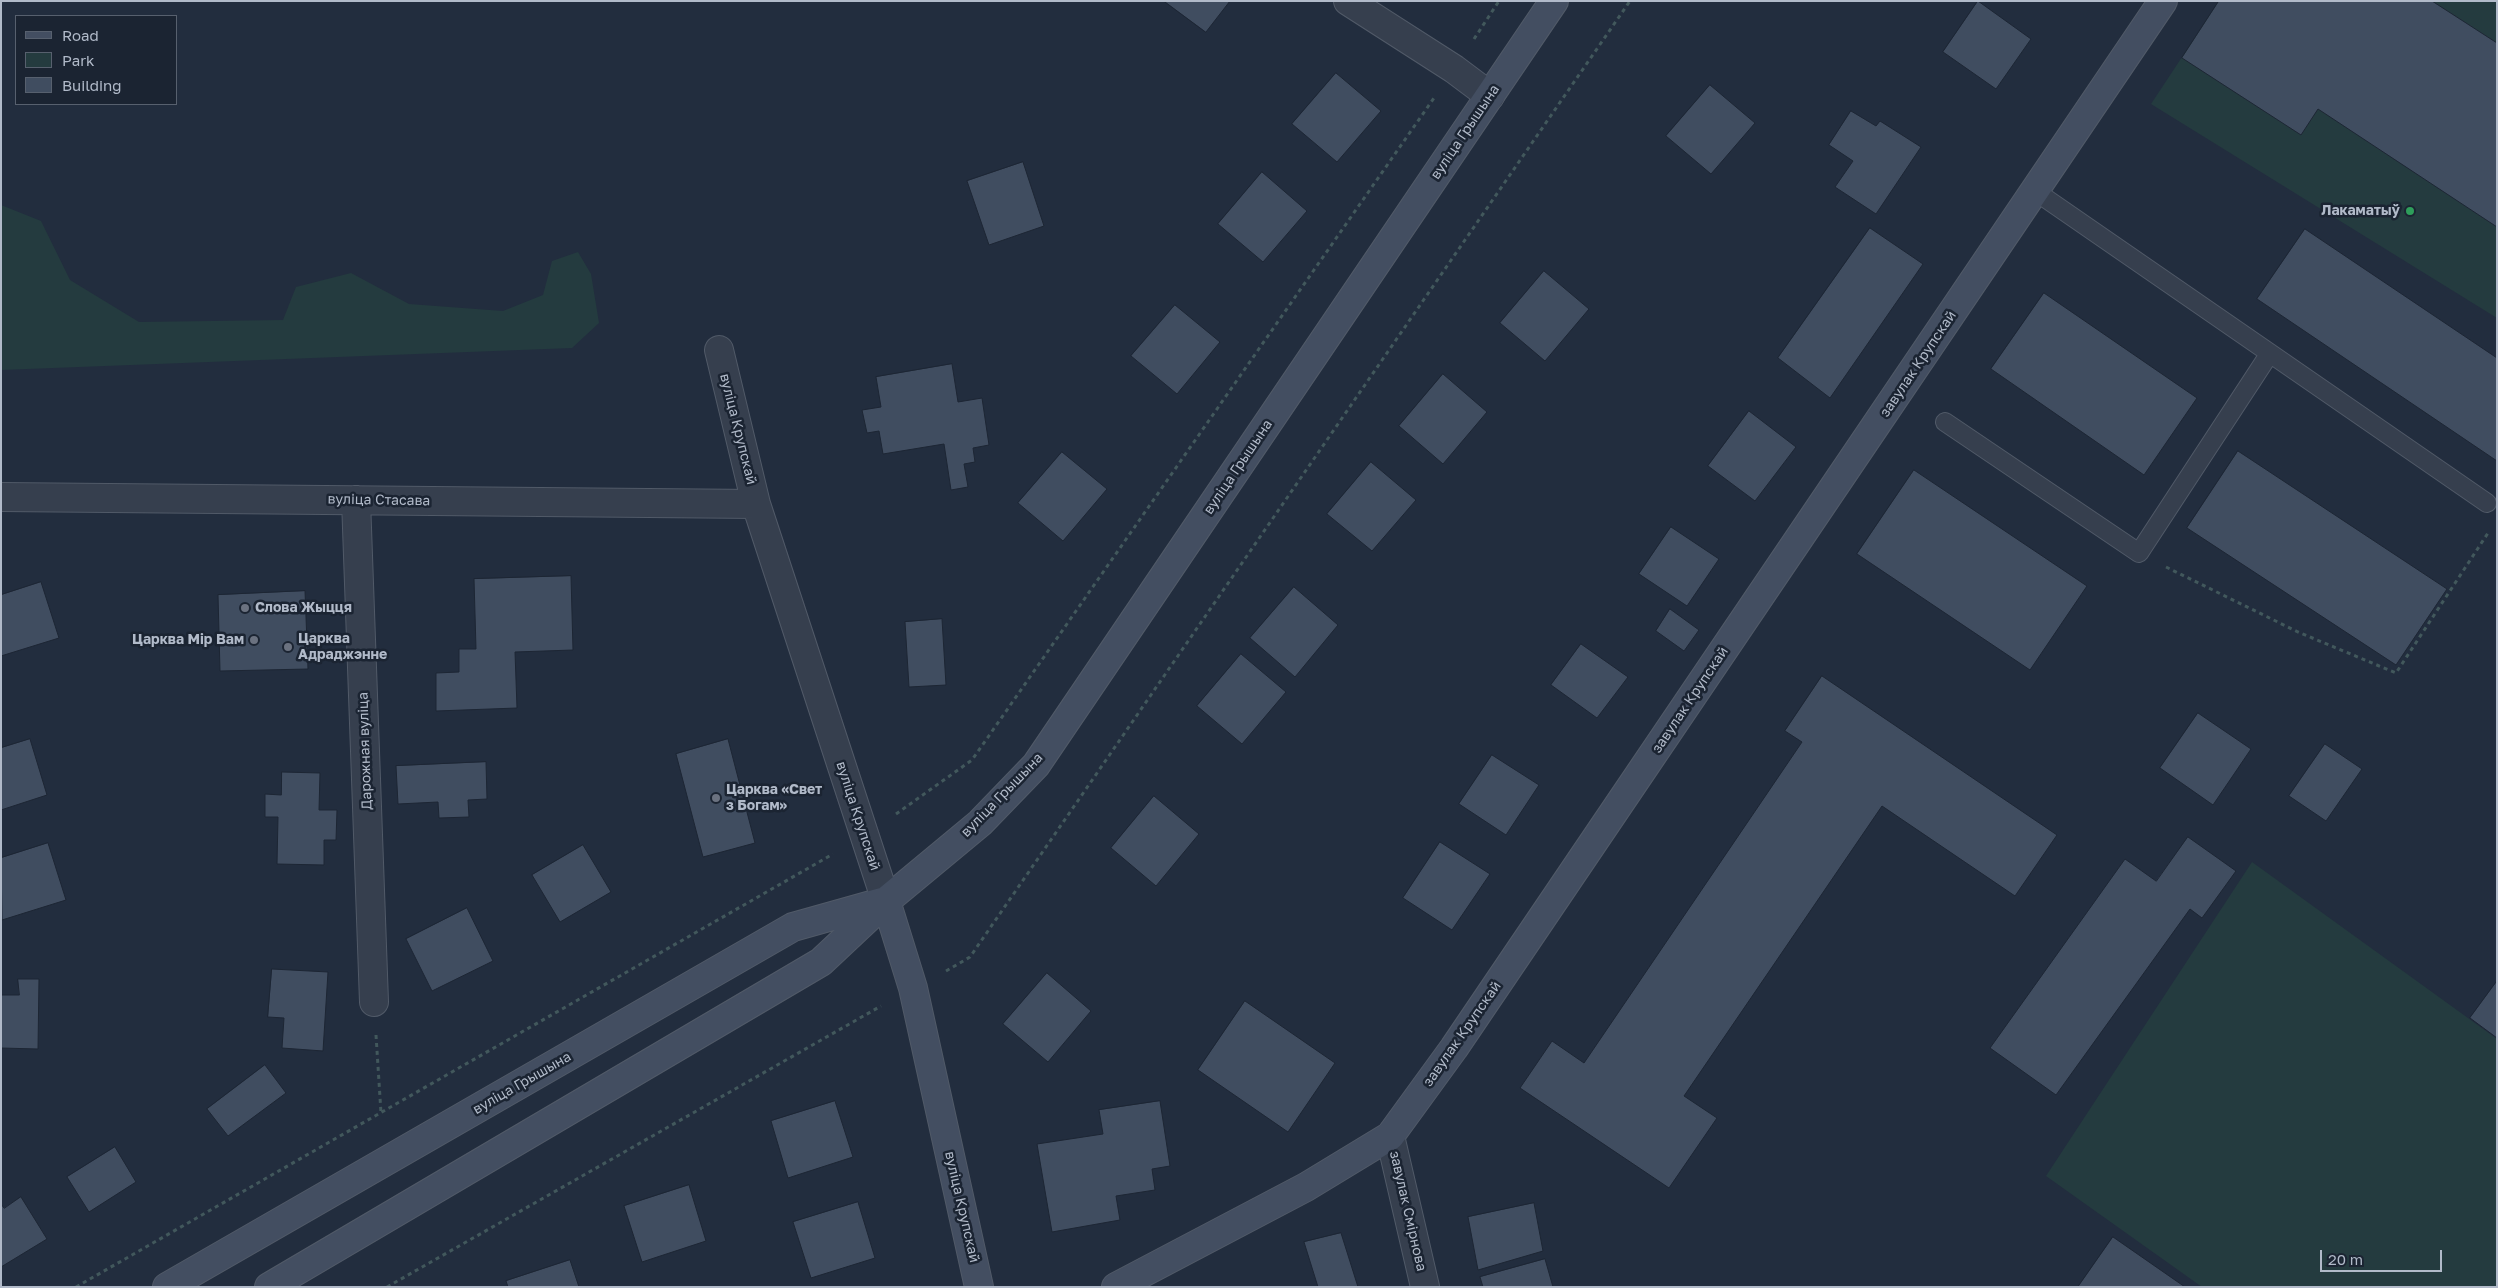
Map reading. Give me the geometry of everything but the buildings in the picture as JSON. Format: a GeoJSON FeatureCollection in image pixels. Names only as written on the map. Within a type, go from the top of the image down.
{"type":"FeatureCollection","features":[{"type":"Feature","properties":{"kind":"main road","name":"вуліца Грышына"},"geometry":{"type":"LineString","coordinates":[[269,1287],[821,962],[886,901],[980,823],[1036,765],[1554,1]]}},
{"type":"Feature","properties":{"kind":"main road","name":"завулак Крупскай"},"geometry":{"type":"LineString","coordinates":[[1116,1287],[1306,1187],[1390,1136],[1454,1048],[2163,1]]}},
{"type":"Feature","properties":{"kind":"main road","name":"вуліца Грышына"},"geometry":{"type":"LineString","coordinates":[[167,1287],[793,927],[886,901]]}},
{"type":"Feature","properties":{"kind":"main road","name":"вуліца Крупскай"},"geometry":{"type":"LineString","coordinates":[[886,901],[913,988],[979,1287]]}},
{"type":"Feature","properties":{"kind":"street"},"geometry":{"type":"LineString","coordinates":[[1348,1],[1454,69],[1490,96]]}},
{"type":"Feature","properties":{"kind":"street","name":"вуліца Крупскай"},"geometry":{"type":"LineString","coordinates":[[719,350],[756,504],[886,901]]}},
{"type":"Feature","properties":{"kind":"street","name":"вуліца Стасава"},"geometry":{"type":"LineString","coordinates":[[1,497],[756,504]]}},
{"type":"Feature","properties":{"kind":"street","name":"Дарожная вуліца"},"geometry":{"type":"LineString","coordinates":[[356,500],[374,1002]]}},
{"type":"Feature","properties":{"kind":"street","name":"завулак Смірнова"},"geometry":{"type":"LineString","coordinates":[[1390,1136],[1425,1287]]}},
{"type":"Feature","properties":{"kind":"lane"},"geometry":{"type":"LineString","coordinates":[[2035,191],[2487,503]]}},
{"type":"Feature","properties":{"kind":"lane"},"geometry":{"type":"LineString","coordinates":[[1944,422],[2139,554],[2270,353]]}},
{"type":"Feature","properties":{"kind":"path"},"geometry":{"type":"LineString","coordinates":[[2139,554],[2298,632],[2396,673],[2491,528]]}},
{"type":"Feature","properties":{"kind":"path"},"geometry":{"type":"LineString","coordinates":[[374,1002],[381,1113]]}},
{"type":"Feature","properties":{"kind":"green space","name":"Лакаматыў"},"geometry":{"type":"Polygon","coordinates":[[[2219,1],[2497,1],[2497,318],[2151,104],[2219,1]]]}},
{"type":"Feature","properties":{"kind":"green space"},"geometry":{"type":"Polygon","coordinates":[[[1,205],[41,221],[70,280],[139,322],[283,320],[296,287],[351,273],[409,304],[503,311],[543,295],[552,261],[578,252],[591,274],[599,323],[572,348],[1,370],[1,205]]]}},
{"type":"Feature","properties":{"kind":"green space"},"geometry":{"type":"Polygon","coordinates":[[[2252,862],[2497,1039],[2497,1287],[2202,1287],[2046,1176],[2252,862]]]}},
{"type":"Feature","properties":{"kind":"place","name":"Лакаматыў"},"geometry":{"type":"Point","coordinates":[2410,211]}},
{"type":"Feature","properties":{"kind":"place","name":"Слова Жыцця"},"geometry":{"type":"Point","coordinates":[245,608]}},
{"type":"Feature","properties":{"kind":"place","name":"Царква Мір Вам"},"geometry":{"type":"Point","coordinates":[254,640]}},
{"type":"Feature","properties":{"kind":"place","name":"Царква Адраджэнне"},"geometry":{"type":"Point","coordinates":[288,647]}},
{"type":"Feature","properties":{"kind":"place","name":"Царква «Свет з Богам»"},"geometry":{"type":"Point","coordinates":[716,798]}}]}
